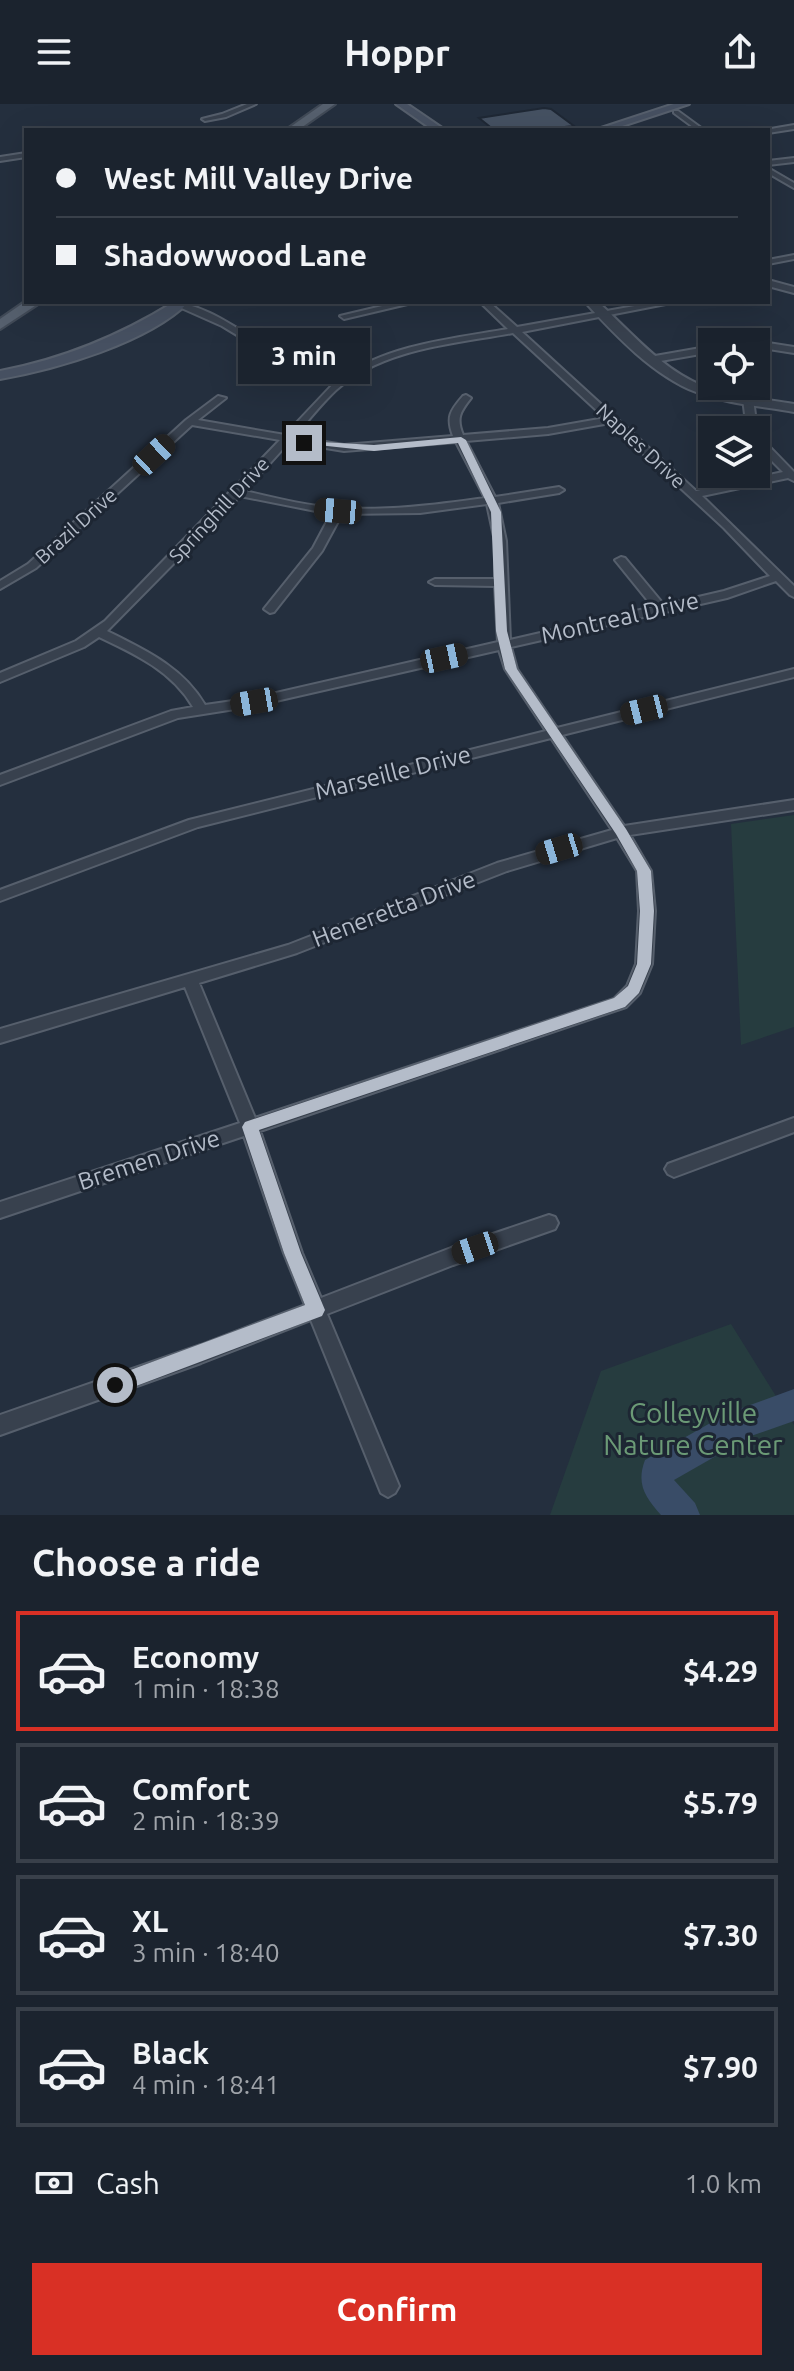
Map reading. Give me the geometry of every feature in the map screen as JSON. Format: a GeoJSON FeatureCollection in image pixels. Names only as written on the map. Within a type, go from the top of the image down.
{"type":"FeatureCollection","features":[{"type":"Feature","properties":{"kind":"main road"},"geometry":{"type":"LineString","coordinates":[[294,128],[330,104]]}},
{"type":"Feature","properties":{"kind":"main road"},"geometry":{"type":"LineString","coordinates":[[401,104],[437,128]]}},
{"type":"Feature","properties":{"kind":"main road"},"geometry":{"type":"LineString","coordinates":[[608,128],[679,110]]}},
{"type":"Feature","properties":{"kind":"main road"},"geometry":{"type":"LineString","coordinates":[[626,128],[679,110]]}},
{"type":"Feature","properties":{"kind":"main road"},"geometry":{"type":"LineString","coordinates":[[0,324],[31,304]]}},
{"type":"Feature","properties":{"kind":"main road"},"geometry":{"type":"LineString","coordinates":[[0,368],[30,363],[94,343],[173,304]]}},
{"type":"Feature","properties":{"kind":"main road"},"geometry":{"type":"LineString","coordinates":[[0,375],[95,351],[129,336],[174,304]]}},
{"type":"Feature","properties":{"kind":"street"},"geometry":{"type":"LineString","coordinates":[[205,119],[224,116],[253,104]]}},
{"type":"Feature","properties":{"kind":"street"},"geometry":{"type":"LineString","coordinates":[[679,110],[698,128]]}},
{"type":"Feature","properties":{"kind":"street"},"geometry":{"type":"LineString","coordinates":[[770,131],[794,127]]}},
{"type":"Feature","properties":{"kind":"street"},"geometry":{"type":"LineString","coordinates":[[0,159],[24,155]]}},
{"type":"Feature","properties":{"kind":"street"},"geometry":{"type":"LineString","coordinates":[[770,163],[794,160]]}},
{"type":"Feature","properties":{"kind":"street"},"geometry":{"type":"LineString","coordinates":[[770,171],[794,186]]}},
{"type":"Feature","properties":{"kind":"street"},"geometry":{"type":"LineString","coordinates":[[770,262],[794,257]]}},
{"type":"Feature","properties":{"kind":"street"},"geometry":{"type":"LineString","coordinates":[[770,284],[794,290]]}},
{"type":"Feature","properties":{"kind":"street"},"geometry":{"type":"LineString","coordinates":[[177,304],[225,324],[286,361],[342,380]]}},
{"type":"Feature","properties":{"kind":"street"},"geometry":{"type":"LineString","coordinates":[[344,316],[402,304]]}},
{"type":"Feature","properties":{"kind":"street","name":"Naples Drive"},"geometry":{"type":"LineString","coordinates":[[486,304],[694,495],[794,593]]}},
{"type":"Feature","properties":{"kind":"street"},"geometry":{"type":"LineString","coordinates":[[593,304],[655,359],[698,388]]}},
{"type":"Feature","properties":{"kind":"street","name":"Springhill Drive"},"geometry":{"type":"LineString","coordinates":[[0,678],[80,644],[99,632],[238,492],[342,380],[368,364],[403,351],[662,304]]}},
{"type":"Feature","properties":{"kind":"street"},"geometry":{"type":"LineString","coordinates":[[770,346],[794,350]]}},
{"type":"Feature","properties":{"kind":"street"},"geometry":{"type":"LineString","coordinates":[[655,359],[698,351]]}},
{"type":"Feature","properties":{"kind":"street","name":"Brazil Drive"},"geometry":{"type":"LineString","coordinates":[[0,586],[43,556],[190,422],[221,398]]}},
{"type":"Feature","properties":{"kind":"street","name":"Bremen Drive"},"geometry":{"type":"LineString","coordinates":[[0,1210],[620,1003],[634,989],[644,964],[647,911],[644,871],[511,669],[504,644],[499,526],[491,500],[453,422],[454,413],[466,398]]}},
{"type":"Feature","properties":{"kind":"street"},"geometry":{"type":"LineString","coordinates":[[753,400],[794,408]]}},
{"type":"Feature","properties":{"kind":"street"},"geometry":{"type":"LineString","coordinates":[[190,422],[344,448],[461,440],[566,429],[612,420]]}},
{"type":"Feature","properties":{"kind":"street"},"geometry":{"type":"LineString","coordinates":[[770,453],[792,476]]}},
{"type":"Feature","properties":{"kind":"street"},"geometry":{"type":"LineString","coordinates":[[694,495],[792,476]]}},
{"type":"Feature","properties":{"kind":"street"},"geometry":{"type":"LineString","coordinates":[[238,492],[338,511],[403,509],[559,490]]}},
{"type":"Feature","properties":{"kind":"street"},"geometry":{"type":"LineString","coordinates":[[270,609],[318,549],[338,511]]}},
{"type":"Feature","properties":{"kind":"street"},"geometry":{"type":"LineString","coordinates":[[621,560],[661,609]]}},
{"type":"Feature","properties":{"kind":"street","name":"Montreal Drive"},"geometry":{"type":"LineString","coordinates":[[0,780],[152,720],[254,702],[727,594],[778,577]]}},
{"type":"Feature","properties":{"kind":"street"},"geometry":{"type":"LineString","coordinates":[[435,582],[500,583]]}},
{"type":"Feature","properties":{"kind":"street"},"geometry":{"type":"LineString","coordinates":[[99,632],[159,662],[180,678],[192,690],[201,710]]}},
{"type":"Feature","properties":{"kind":"street","name":"Marseille Drive"},"geometry":{"type":"LineString","coordinates":[[0,896],[194,823],[794,673]]}},
{"type":"Feature","properties":{"kind":"street","name":"Heneretta Drive"},"geometry":{"type":"LineString","coordinates":[[0,1036],[190,981],[331,935],[502,867],[621,832],[794,805]]}},
{"type":"Feature","properties":{"kind":"street"},"geometry":{"type":"LineString","coordinates":[[190,981],[250,1127],[293,1253],[388,1486]]}},
{"type":"Feature","properties":{"kind":"street"},"geometry":{"type":"LineString","coordinates":[[674,1169],[794,1125]]}},
{"type":"Feature","properties":{"kind":"street"},"geometry":{"type":"LineString","coordinates":[[0,1425],[201,1354],[451,1257],[549,1223]]}},
{"type":"Feature","properties":{"kind":"green space"},"geometry":{"type":"Polygon","coordinates":[[[794,815],[794,1027],[741,1045],[731,824],[794,815]]]}},
{"type":"Feature","properties":{"kind":"green space","name":"Colleyville Nature Center"},"geometry":{"type":"Polygon","coordinates":[[[731,1324],[794,1425],[794,1515],[550,1515],[601,1371],[731,1324]]]}},
{"type":"Feature","properties":{"kind":"building"},"geometry":{"type":"Polygon","coordinates":[[[544,108],[551,109],[574,126],[492,128],[479,118],[544,108]]]}},
{"type":"Feature","properties":{"kind":"waterway"},"geometry":{"type":"LineString","coordinates":[[683,1515],[658,1487],[657,1472],[739,1424],[794,1405]]}},
{"type":"Feature","properties":{"kind":"route"},"geometry":{"type":"LineString","coordinates":[[115,1385],[316,1310],[250,1127],[620,1003],[634,989],[644,964],[647,911],[644,871],[640,860],[511,669],[505,655],[501,631],[499,526],[491,500],[461,440],[374,448],[333,448],[304,443]]}}]}
